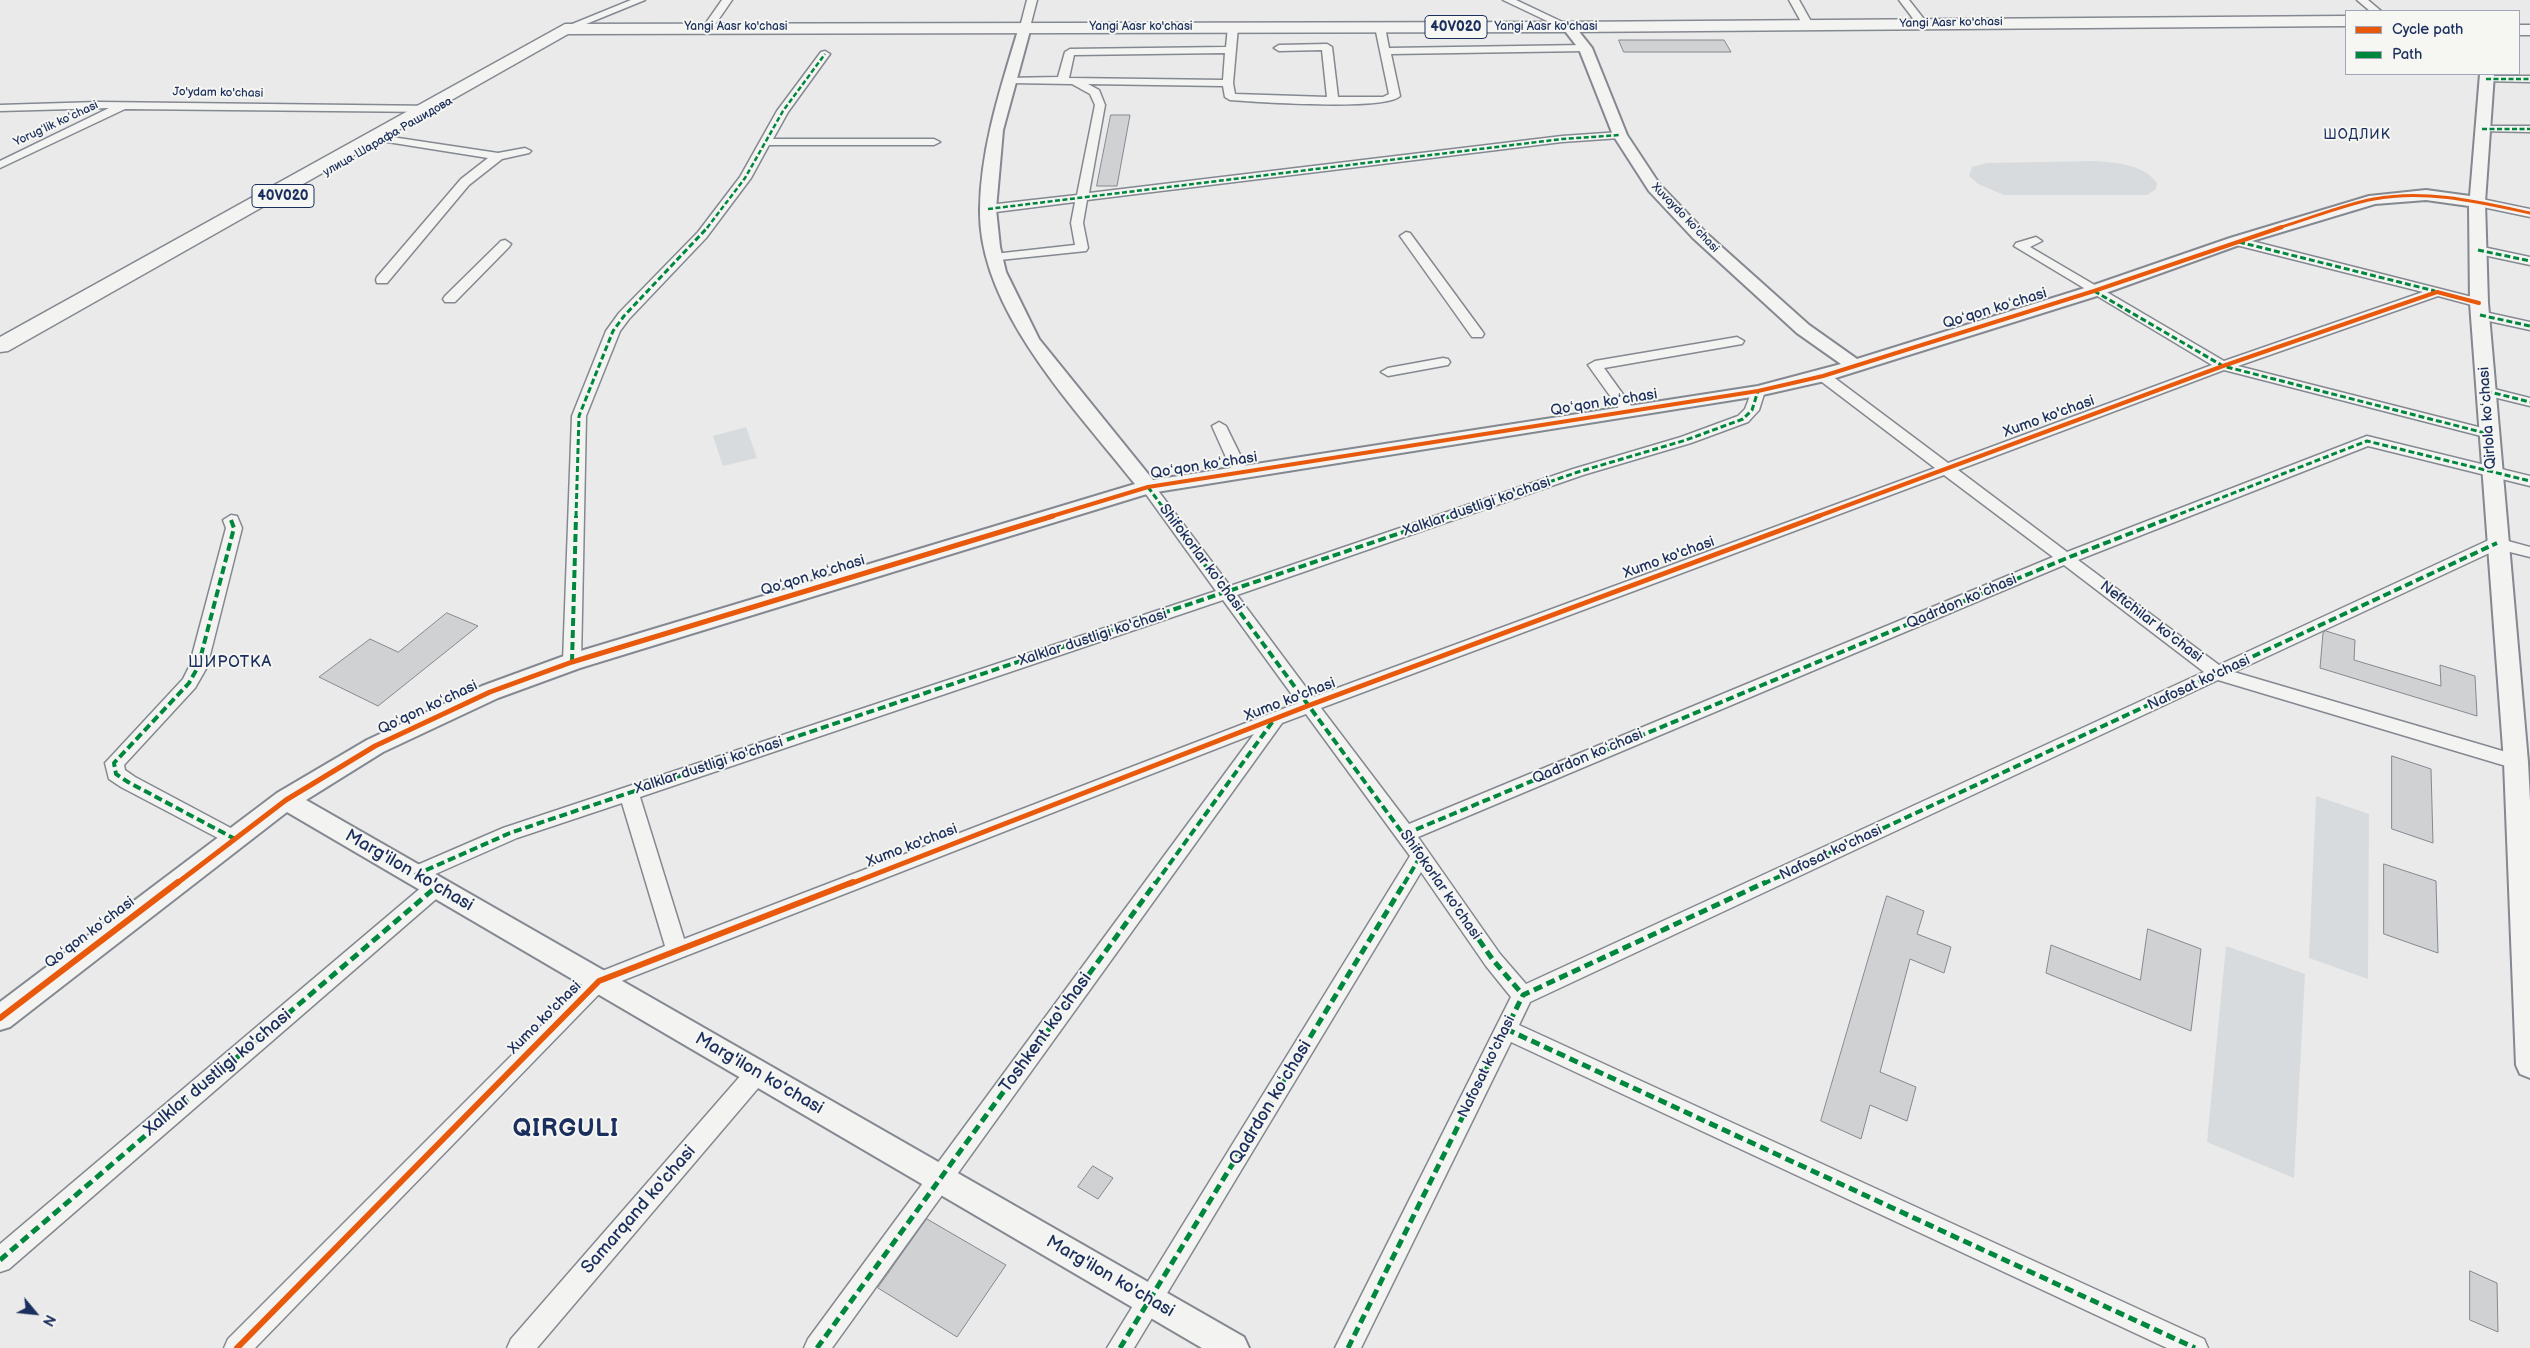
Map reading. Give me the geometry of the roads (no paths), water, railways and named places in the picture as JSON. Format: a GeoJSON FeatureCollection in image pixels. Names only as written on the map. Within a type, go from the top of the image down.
{"type":"FeatureCollection","features":[{"type":"Feature","properties":{"kind":"main road","name":"Yangi Aasr ko'chasi"},"geometry":{"type":"LineString","coordinates":[[566,32],[618,28],[708,27],[1568,27],[2345,21]]}},
{"type":"Feature","properties":{"kind":"main road","name":"улица Шарафа Рашидова"},"geometry":{"type":"LineString","coordinates":[[0,356],[92,299],[385,139],[431,109],[566,32]]}},
{"type":"Feature","properties":{"kind":"main road"},"geometry":{"type":"LineString","coordinates":[[0,346],[92,299],[431,109]]}},
{"type":"Feature","properties":{"kind":"street"},"geometry":{"type":"LineString","coordinates":[[566,32],[594,17],[640,0]]}},
{"type":"Feature","properties":{"kind":"street"},"geometry":{"type":"LineString","coordinates":[[708,27],[727,0]]}},
{"type":"Feature","properties":{"kind":"street"},"geometry":{"type":"LineString","coordinates":[[1025,27],[1032,0]]}},
{"type":"Feature","properties":{"kind":"street"},"geometry":{"type":"LineString","coordinates":[[1508,0],[1568,27]]}},
{"type":"Feature","properties":{"kind":"street"},"geometry":{"type":"LineString","coordinates":[[1794,0],[1808,25]]}},
{"type":"Feature","properties":{"kind":"street"},"geometry":{"type":"LineString","coordinates":[[1904,0],[1922,23]]}},
{"type":"Feature","properties":{"kind":"street"},"geometry":{"type":"LineString","coordinates":[[2362,0],[2375,10]]}},
{"type":"Feature","properties":{"kind":"street"},"geometry":{"type":"LineString","coordinates":[[618,28],[610,20],[624,6]]}},
{"type":"Feature","properties":{"kind":"street"},"geometry":{"type":"LineString","coordinates":[[1233,28],[1228,83],[1230,97],[1384,100],[1395,96],[1380,26]]}},
{"type":"Feature","properties":{"kind":"street","name":"Shifokorlar ko'chasi"},"geometry":{"type":"LineString","coordinates":[[1025,27],[996,130],[988,210],[994,258],[998,272],[1031,340],[1148,487],[1405,834],[1493,960],[1523,994]]}},
{"type":"Feature","properties":{"kind":"street","name":"Xuvaydo ko'chasi"},"geometry":{"type":"LineString","coordinates":[[1568,27],[1585,48],[1620,135],[1654,188],[1699,235],[1803,329],[1855,366]]}},
{"type":"Feature","properties":{"kind":"street"},"geometry":{"type":"LineString","coordinates":[[1278,48],[1326,46],[1333,100]]}},
{"type":"Feature","properties":{"kind":"street"},"geometry":{"type":"LineString","coordinates":[[1385,51],[1585,48]]}},
{"type":"Feature","properties":{"kind":"street"},"geometry":{"type":"LineString","coordinates":[[1068,80],[1070,52],[1232,50]]}},
{"type":"Feature","properties":{"kind":"street"},"geometry":{"type":"LineString","coordinates":[[572,662],[579,416],[613,331],[624,316],[702,235],[745,178],[783,111],[825,54]]}},
{"type":"Feature","properties":{"kind":"street"},"geometry":{"type":"LineString","coordinates":[[2486,76],[2530,79]]}},
{"type":"Feature","properties":{"kind":"street","name":"Qirlola koʻchasi"},"geometry":{"type":"LineString","coordinates":[[2486,76],[2476,202],[2480,309],[2497,543],[2523,765],[2530,1065]]}},
{"type":"Feature","properties":{"kind":"street"},"geometry":{"type":"LineString","coordinates":[[1010,80],[1228,83]]}},
{"type":"Feature","properties":{"kind":"street"},"geometry":{"type":"LineString","coordinates":[[994,258],[1082,248],[1077,224],[1080,199],[1100,105],[1095,92],[1068,80]]}},
{"type":"Feature","properties":{"kind":"street","name":"Jo'ydam ko'chasi"},"geometry":{"type":"LineString","coordinates":[[3,109],[122,106],[431,109]]}},
{"type":"Feature","properties":{"kind":"street","name":"Yorugʻlik koʻchasi"},"geometry":{"type":"LineString","coordinates":[[0,165],[111,113],[122,106]]}},
{"type":"Feature","properties":{"kind":"street"},"geometry":{"type":"LineString","coordinates":[[2482,129],[2530,129]]}},
{"type":"Feature","properties":{"kind":"street"},"geometry":{"type":"LineString","coordinates":[[988,210],[1562,139],[1620,135]]}},
{"type":"Feature","properties":{"kind":"street"},"geometry":{"type":"LineString","coordinates":[[385,139],[498,156],[525,151]]}},
{"type":"Feature","properties":{"kind":"street"},"geometry":{"type":"LineString","coordinates":[[765,142],[934,142]]}},
{"type":"Feature","properties":{"kind":"street"},"geometry":{"type":"LineString","coordinates":[[382,280],[465,182],[498,156]]}},
{"type":"Feature","properties":{"kind":"street","name":"Qoʻqon koʻchasi"},"geometry":{"type":"LineString","coordinates":[[0,1018],[286,800],[375,746],[490,692],[572,662],[1148,487],[1758,391],[1823,376],[2094,291],[2236,241],[2374,199],[2426,195],[2476,202]]}},
{"type":"Feature","properties":{"kind":"street"},"geometry":{"type":"LineString","coordinates":[[2476,202],[2530,213]]}},
{"type":"Feature","properties":{"kind":"street"},"geometry":{"type":"LineString","coordinates":[[1406,236],[1477,334]]}},
{"type":"Feature","properties":{"kind":"street"},"geometry":{"type":"LineString","coordinates":[[2036,241],[2020,246],[2224,366],[2489,434]]}},
{"type":"Feature","properties":{"kind":"street"},"geometry":{"type":"LineString","coordinates":[[2236,241],[2437,292],[2530,326]]}},
{"type":"Feature","properties":{"kind":"street"},"geometry":{"type":"LineString","coordinates":[[450,299],[505,244]]}},
{"type":"Feature","properties":{"kind":"street"},"geometry":{"type":"LineString","coordinates":[[2478,250],[2530,261]]}},
{"type":"Feature","properties":{"kind":"street","name":"Xumo ko'chasi"},"geometry":{"type":"LineString","coordinates":[[237,1348],[599,981],[1310,705],[2224,366],[2437,292]]}},
{"type":"Feature","properties":{"kind":"street"},"geometry":{"type":"LineString","coordinates":[[1628,412],[1595,365],[1737,341]]}},
{"type":"Feature","properties":{"kind":"street"},"geometry":{"type":"LineString","coordinates":[[1388,372],[1443,362]]}},
{"type":"Feature","properties":{"kind":"street","name":"Neftchilar ko'chasi"},"geometry":{"type":"LineString","coordinates":[[1823,376],[2219,674],[2523,765]]}},
{"type":"Feature","properties":{"kind":"street","name":"Xalklar dustligi ko'chasi"},"geometry":{"type":"LineString","coordinates":[[0,1260],[426,881],[510,833],[1227,593],[1578,472],[1686,440],[1743,419],[1752,410],[1758,391]]}},
{"type":"Feature","properties":{"kind":"street"},"geometry":{"type":"LineString","coordinates":[[2486,391],[2530,402]]}},
{"type":"Feature","properties":{"kind":"street"},"geometry":{"type":"LineString","coordinates":[[1219,426],[1241,473]]}},
{"type":"Feature","properties":{"kind":"street","name":"Qadrdon koʻchasi"},"geometry":{"type":"LineString","coordinates":[[1405,834],[2067,558],[2368,441],[2530,482]]}},
{"type":"Feature","properties":{"kind":"street"},"geometry":{"type":"LineString","coordinates":[[231,520],[234,528],[198,667],[189,683],[114,763],[116,774],[128,782],[235,839]]}},
{"type":"Feature","properties":{"kind":"street"},"geometry":{"type":"LineString","coordinates":[[2497,543],[2530,552]]}},
{"type":"Feature","properties":{"kind":"street","name":"Nafosat ko'chasi"},"geometry":{"type":"LineString","coordinates":[[1348,1348],[1523,994],[2219,674],[2497,543]]}},
{"type":"Feature","properties":{"kind":"street","name":"Toshkent ko'chasi"},"geometry":{"type":"LineString","coordinates":[[817,1348],[1275,719]]}},
{"type":"Feature","properties":{"kind":"street"},"geometry":{"type":"LineString","coordinates":[[629,793],[677,951]]}},
{"type":"Feature","properties":{"kind":"street","name":"Marg'ilon ko'chasi"},"geometry":{"type":"LineString","coordinates":[[286,800],[1233,1348]]}},
{"type":"Feature","properties":{"kind":"street","name":"Qadrdon koʻchasi"},"geometry":{"type":"LineString","coordinates":[[1120,1348],[1420,857]]}},
{"type":"Feature","properties":{"kind":"street"},"geometry":{"type":"LineString","coordinates":[[1506,1030],[2195,1348]]}},
{"type":"Feature","properties":{"kind":"street","name":"Samarqand ko'chasi"},"geometry":{"type":"LineString","coordinates":[[520,1348],[757,1073]]}},
{"type":"Feature","properties":{"kind":"district","name":"ШОДЛИК"},"geometry":{"type":"Point","coordinates":[2357,135]}},
{"type":"Feature","properties":{"kind":"district","name":"ШИРОТКА"},"geometry":{"type":"Point","coordinates":[230,663]}},
{"type":"Feature","properties":{"kind":"district","name":"QIRGULI"},"geometry":{"type":"Point","coordinates":[566,1130]}}]}
